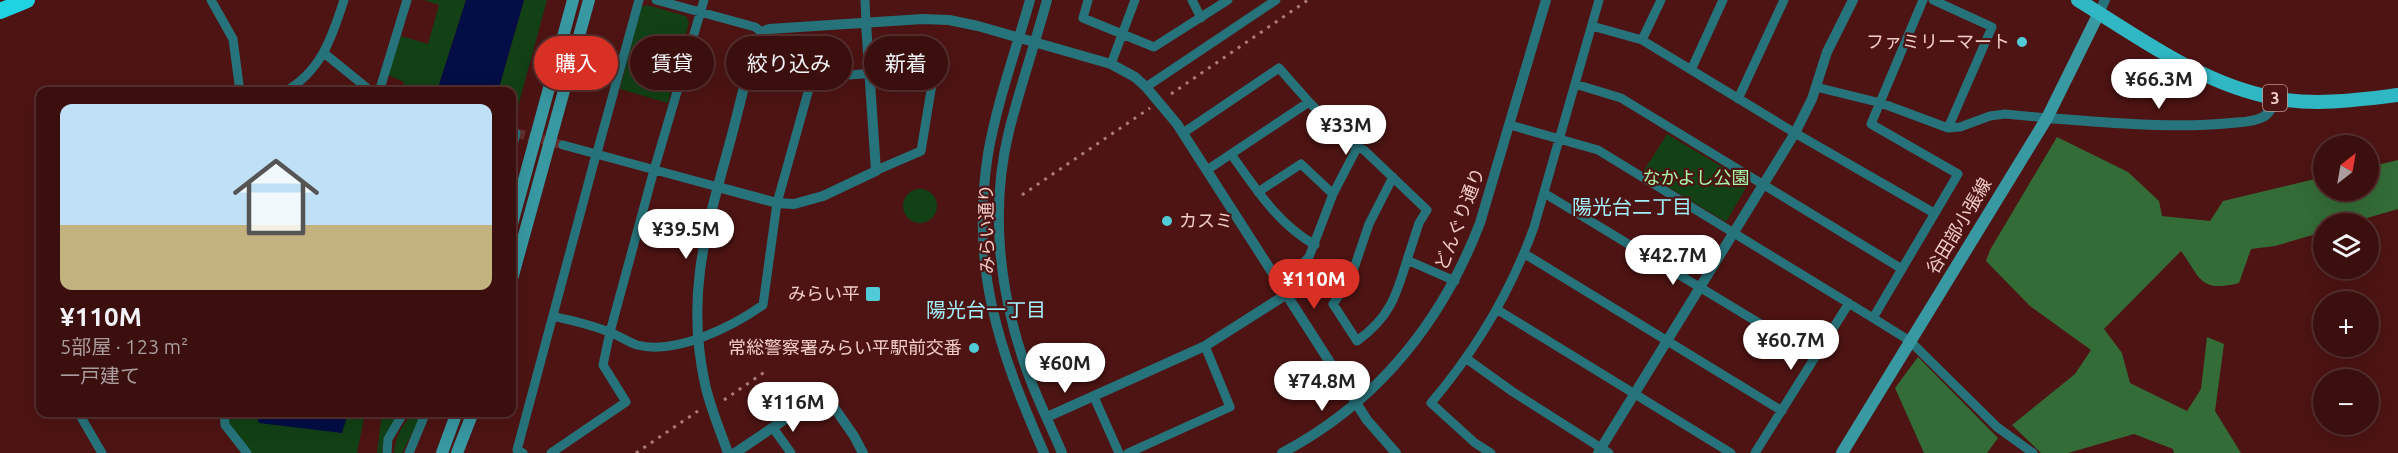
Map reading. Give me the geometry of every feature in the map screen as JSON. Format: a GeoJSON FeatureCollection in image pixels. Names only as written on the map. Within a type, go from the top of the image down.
{"type":"FeatureCollection","features":[{"type":"Feature","properties":{"kind":"highway"},"geometry":{"type":"LineString","coordinates":[[0,11],[27,0]]}},
{"type":"Feature","properties":{"kind":"main road"},"geometry":{"type":"LineString","coordinates":[[516,209],[573,0]]}},
{"type":"Feature","properties":{"kind":"main road"},"geometry":{"type":"LineString","coordinates":[[516,265],[589,0]]}},
{"type":"Feature","properties":{"kind":"main road","name":"3"},"geometry":{"type":"LineString","coordinates":[[2078,0],[2102,6],[2179,61],[2216,80],[2276,98],[2334,102],[2398,95]]}},
{"type":"Feature","properties":{"kind":"main road","name":"谷田部小張線"},"geometry":{"type":"LineString","coordinates":[[1842,453],[2047,118],[2102,6]]}},
{"type":"Feature","properties":{"kind":"main road"},"geometry":{"type":"LineString","coordinates":[[442,453],[454,417]]}},
{"type":"Feature","properties":{"kind":"main road"},"geometry":{"type":"LineString","coordinates":[[457,453],[471,417]]}},
{"type":"Feature","properties":{"kind":"street"},"geometry":{"type":"LineString","coordinates":[[211,0],[233,39],[239,87]]}},
{"type":"Feature","properties":{"kind":"street"},"geometry":{"type":"LineString","coordinates":[[293,87],[329,46],[344,0]]}},
{"type":"Feature","properties":{"kind":"street"},"geometry":{"type":"LineString","coordinates":[[381,87],[407,0]]}},
{"type":"Feature","properties":{"kind":"street"},"geometry":{"type":"LineString","coordinates":[[523,453],[517,450],[639,0]]}},
{"type":"Feature","properties":{"kind":"street"},"geometry":{"type":"LineString","coordinates":[[656,0],[755,27],[762,32]]}},
{"type":"Feature","properties":{"kind":"street"},"geometry":{"type":"LineString","coordinates":[[551,453],[626,402],[603,364],[654,170],[704,0]]}},
{"type":"Feature","properties":{"kind":"street"},"geometry":{"type":"LineString","coordinates":[[865,0],[867,36]]}},
{"type":"Feature","properties":{"kind":"street","name":"みらい通り"},"geometry":{"type":"LineString","coordinates":[[1030,0],[989,152],[983,204],[983,246],[996,329],[1011,376],[1044,453]]}},
{"type":"Feature","properties":{"kind":"street","name":"みらい通り"},"geometry":{"type":"LineString","coordinates":[[1047,0],[1009,132],[1001,183],[999,230],[1005,288],[1012,324],[1026,367],[1062,453]]}},
{"type":"Feature","properties":{"kind":"street"},"geometry":{"type":"LineString","coordinates":[[1088,0],[1083,18],[1154,46],[1228,0]]}},
{"type":"Feature","properties":{"kind":"street"},"geometry":{"type":"LineString","coordinates":[[1111,64],[1135,0]]}},
{"type":"Feature","properties":{"kind":"street"},"geometry":{"type":"LineString","coordinates":[[1192,0],[1201,18]]}},
{"type":"Feature","properties":{"kind":"street"},"geometry":{"type":"LineString","coordinates":[[1146,87],[1276,0]]}},
{"type":"Feature","properties":{"kind":"street","name":"どんぐり通り"},"geometry":{"type":"LineString","coordinates":[[1282,453],[1320,430],[1357,403],[1382,381],[1431,322],[1455,280],[1480,223],[1546,0]]}},
{"type":"Feature","properties":{"kind":"street"},"geometry":{"type":"LineString","coordinates":[[1491,453],[1475,443],[1431,404],[1467,359],[1498,310],[1525,254],[1599,0]]}},
{"type":"Feature","properties":{"kind":"street"},"geometry":{"type":"LineString","coordinates":[[1642,40],[1661,0]]}},
{"type":"Feature","properties":{"kind":"street"},"geometry":{"type":"LineString","coordinates":[[1690,70],[1723,0]]}},
{"type":"Feature","properties":{"kind":"street"},"geometry":{"type":"LineString","coordinates":[[1738,99],[1784,0]]}},
{"type":"Feature","properties":{"kind":"street"},"geometry":{"type":"LineString","coordinates":[[1467,359],[1603,451],[1634,394],[1795,133],[1816,87],[1827,52],[1853,0]]}},
{"type":"Feature","properties":{"kind":"street"},"geometry":{"type":"LineString","coordinates":[[1873,318],[1958,174],[1871,124],[1923,0]]}},
{"type":"Feature","properties":{"kind":"street"},"geometry":{"type":"LineString","coordinates":[[1933,0],[1992,27],[1948,128]]}},
{"type":"Feature","properties":{"kind":"street"},"geometry":{"type":"LineString","coordinates":[[762,32],[769,29],[923,19],[949,20],[1020,37],[1111,64],[1135,77],[1169,112],[1367,420],[1396,453]]}},
{"type":"Feature","properties":{"kind":"street"},"geometry":{"type":"LineString","coordinates":[[1592,26],[1642,40],[1795,133],[1934,213]]}},
{"type":"Feature","properties":{"kind":"street"},"geometry":{"type":"LineString","coordinates":[[728,453],[705,387],[697,339],[699,268],[703,243],[762,32]]}},
{"type":"Feature","properties":{"kind":"street"},"geometry":{"type":"LineString","coordinates":[[324,53],[366,87]]}},
{"type":"Feature","properties":{"kind":"street"},"geometry":{"type":"LineString","coordinates":[[1183,133],[1279,68],[1309,102],[1350,142],[1364,150],[1393,177],[1427,210],[1419,223],[1390,308],[1373,330],[1357,341],[1333,304],[1350,279],[1369,224],[1393,177]]}},
{"type":"Feature","properties":{"kind":"street"},"geometry":{"type":"LineString","coordinates":[[553,316],[610,332],[637,345],[660,347],[697,339],[726,328],[763,305],[777,203],[812,78],[864,74]]}},
{"type":"Feature","properties":{"kind":"street"},"geometry":{"type":"LineString","coordinates":[[1575,84],[1621,98],[1902,269]]}},
{"type":"Feature","properties":{"kind":"street"},"geometry":{"type":"LineString","coordinates":[[1816,87],[1881,103],[1948,128],[1960,127],[1990,116],[2005,114],[2167,125],[2220,124],[2261,118],[2276,98]]}},
{"type":"Feature","properties":{"kind":"street"},"geometry":{"type":"LineString","coordinates":[[871,90],[877,170]]}},
{"type":"Feature","properties":{"kind":"street"},"geometry":{"type":"LineString","coordinates":[[563,145],[777,203],[794,204],[823,196],[921,151],[931,90]]}},
{"type":"Feature","properties":{"kind":"street"},"geometry":{"type":"LineString","coordinates":[[1207,170],[1309,102]]}},
{"type":"Feature","properties":{"kind":"street"},"geometry":{"type":"LineString","coordinates":[[1510,125],[1598,150],[1910,341],[1997,427],[2033,453]]}},
{"type":"Feature","properties":{"kind":"street"},"geometry":{"type":"LineString","coordinates":[[1047,417],[1205,346],[1284,290],[1315,245],[1333,194],[1358,147]]}},
{"type":"Feature","properties":{"kind":"street"},"geometry":{"type":"LineString","coordinates":[[1231,154],[1270,209],[1289,227],[1315,245]]}},
{"type":"Feature","properties":{"kind":"street"},"geometry":{"type":"LineString","coordinates":[[1258,192],[1301,164],[1333,194]]}},
{"type":"Feature","properties":{"kind":"street"},"geometry":{"type":"LineString","coordinates":[[1544,193],[1815,357]]}},
{"type":"Feature","properties":{"kind":"street"},"geometry":{"type":"LineString","coordinates":[[1525,254],[1782,411]]}},
{"type":"Feature","properties":{"kind":"street"},"geometry":{"type":"LineString","coordinates":[[1407,260],[1455,280]]}},
{"type":"Feature","properties":{"kind":"street"},"geometry":{"type":"LineString","coordinates":[[1755,453],[1849,303]]}},
{"type":"Feature","properties":{"kind":"street"},"geometry":{"type":"LineString","coordinates":[[1498,310],[1731,453]]}},
{"type":"Feature","properties":{"kind":"street"},"geometry":{"type":"LineString","coordinates":[[1128,453],[1230,407],[1205,346]]}},
{"type":"Feature","properties":{"kind":"street"},"geometry":{"type":"LineString","coordinates":[[735,453],[824,393],[854,436],[862,453]]}},
{"type":"Feature","properties":{"kind":"street"},"geometry":{"type":"LineString","coordinates":[[1094,397],[1119,453]]}},
{"type":"Feature","properties":{"kind":"street"},"geometry":{"type":"LineString","coordinates":[[81,417],[102,453]]}},
{"type":"Feature","properties":{"kind":"street"},"geometry":{"type":"LineString","coordinates":[[224,417],[225,425],[247,453]]}},
{"type":"Feature","properties":{"kind":"street"},"geometry":{"type":"LineString","coordinates":[[387,453],[388,439],[401,417]]}},
{"type":"Feature","properties":{"kind":"street"},"geometry":{"type":"LineString","coordinates":[[409,453],[424,417]]}},
{"type":"Feature","properties":{"kind":"street"},"geometry":{"type":"LineString","coordinates":[[773,428],[790,453]]}},
{"type":"Feature","properties":{"kind":"green space"},"geometry":{"type":"Polygon","coordinates":[[[424,0],[466,0],[438,87],[402,87],[404,82],[388,75],[401,36],[428,44],[439,5],[424,0]]]}},
{"type":"Feature","properties":{"kind":"green space"},"geometry":{"type":"Polygon","coordinates":[[[524,0],[547,0],[537,36],[534,36],[534,48],[517,110],[516,87],[499,87],[524,0]]]}},
{"type":"Feature","properties":{"kind":"green space"},"geometry":{"type":"Polygon","coordinates":[[[647,5],[686,16],[689,22],[685,36],[634,36],[641,7],[647,5]]]}},
{"type":"Feature","properties":{"kind":"green space"},"geometry":{"type":"Polygon","coordinates":[[[630,50],[630,90],[671,90],[668,103],[620,89],[630,50]]]}},
{"type":"Feature","properties":{"kind":"green space","name":"なかよし公園"},"geometry":{"type":"Polygon","coordinates":[[[1667,134],[1749,183],[1726,222],[1643,172],[1667,134]]]}},
{"type":"Feature","properties":{"kind":"green space"},"geometry":{"type":"Polygon","coordinates":[[[2057,137],[2128,172],[2159,201],[2162,216],[2210,221],[2223,201],[2313,179],[2313,201],[2379,201],[2379,165],[2398,160],[2398,209],[2379,215],[2313,213],[2313,235],[2275,246],[2251,249],[2239,283],[2226,286],[2216,286],[2202,281],[2181,251],[2104,329],[2122,353],[2130,383],[2187,411],[2201,389],[2207,337],[2224,344],[2215,411],[2241,453],[2174,453],[2173,449],[2134,434],[2068,453],[2041,453],[2012,425],[2075,374],[2091,350],[2030,306],[1986,261],[1990,250],[2057,137]]]}},
{"type":"Feature","properties":{"kind":"green space"},"geometry":{"type":"Polygon","coordinates":[[[920,189],[932,194],[937,206],[932,218],[920,223],[908,218],[903,206],[908,194],[920,189]]]}},
{"type":"Feature","properties":{"kind":"green space"},"geometry":{"type":"Polygon","coordinates":[[[1918,357],[1998,438],[1987,453],[1924,453],[1895,388],[1918,357]]]}},
{"type":"Feature","properties":{"kind":"green space"},"geometry":{"type":"Polygon","coordinates":[[[226,417],[257,417],[341,433],[347,417],[364,417],[357,453],[249,453],[226,423],[226,417]]]}},
{"type":"Feature","properties":{"kind":"green space"},"geometry":{"type":"Polygon","coordinates":[[[382,417],[397,417],[384,439],[382,453],[377,453],[382,417]]]}},
{"type":"Feature","properties":{"kind":"green space"},"geometry":{"type":"Polygon","coordinates":[[[410,417],[420,417],[402,453],[394,453],[396,441],[410,417]]]}},
{"type":"Feature","properties":{"kind":"shaded area"},"geometry":{"type":"Polygon","coordinates":[[[466,0],[524,0],[499,87],[438,87],[466,0]]]}},
{"type":"Feature","properties":{"kind":"shaded area"},"geometry":{"type":"Polygon","coordinates":[[[257,417],[347,417],[342,433],[259,423],[257,417]]]}},
{"type":"Feature","properties":{"kind":"tunnel"},"geometry":{"type":"LineString","coordinates":[[516,133],[563,145]]}},
{"type":"Feature","properties":{"kind":"railway"},"geometry":{"type":"LineString","coordinates":[[1171,94],[1308,0]]}},
{"type":"Feature","properties":{"kind":"railway"},"geometry":{"type":"LineString","coordinates":[[1022,195],[1150,108]]}},
{"type":"Feature","properties":{"kind":"railway"},"geometry":{"type":"LineString","coordinates":[[724,400],[766,371]]}},
{"type":"Feature","properties":{"kind":"railway"},"geometry":{"type":"LineString","coordinates":[[636,453],[698,411]]}},
{"type":"Feature","properties":{"kind":"place","name":"ファミリーマート"},"geometry":{"type":"Point","coordinates":[2022,42]}},
{"type":"Feature","properties":{"kind":"place","name":"カスミ"},"geometry":{"type":"Point","coordinates":[1167,221]}},
{"type":"Feature","properties":{"kind":"place","name":"みらい平"},"geometry":{"type":"Point","coordinates":[873,294]}},
{"type":"Feature","properties":{"kind":"place","name":"常総警察署みらい平駅前交番"},"geometry":{"type":"Point","coordinates":[974,348]}},
{"type":"Feature","properties":{"kind":"district","name":"陽光台二丁目"},"geometry":{"type":"Point","coordinates":[1632,207]}},
{"type":"Feature","properties":{"kind":"district","name":"陽光台一丁目"},"geometry":{"type":"Point","coordinates":[986,310]}}]}
